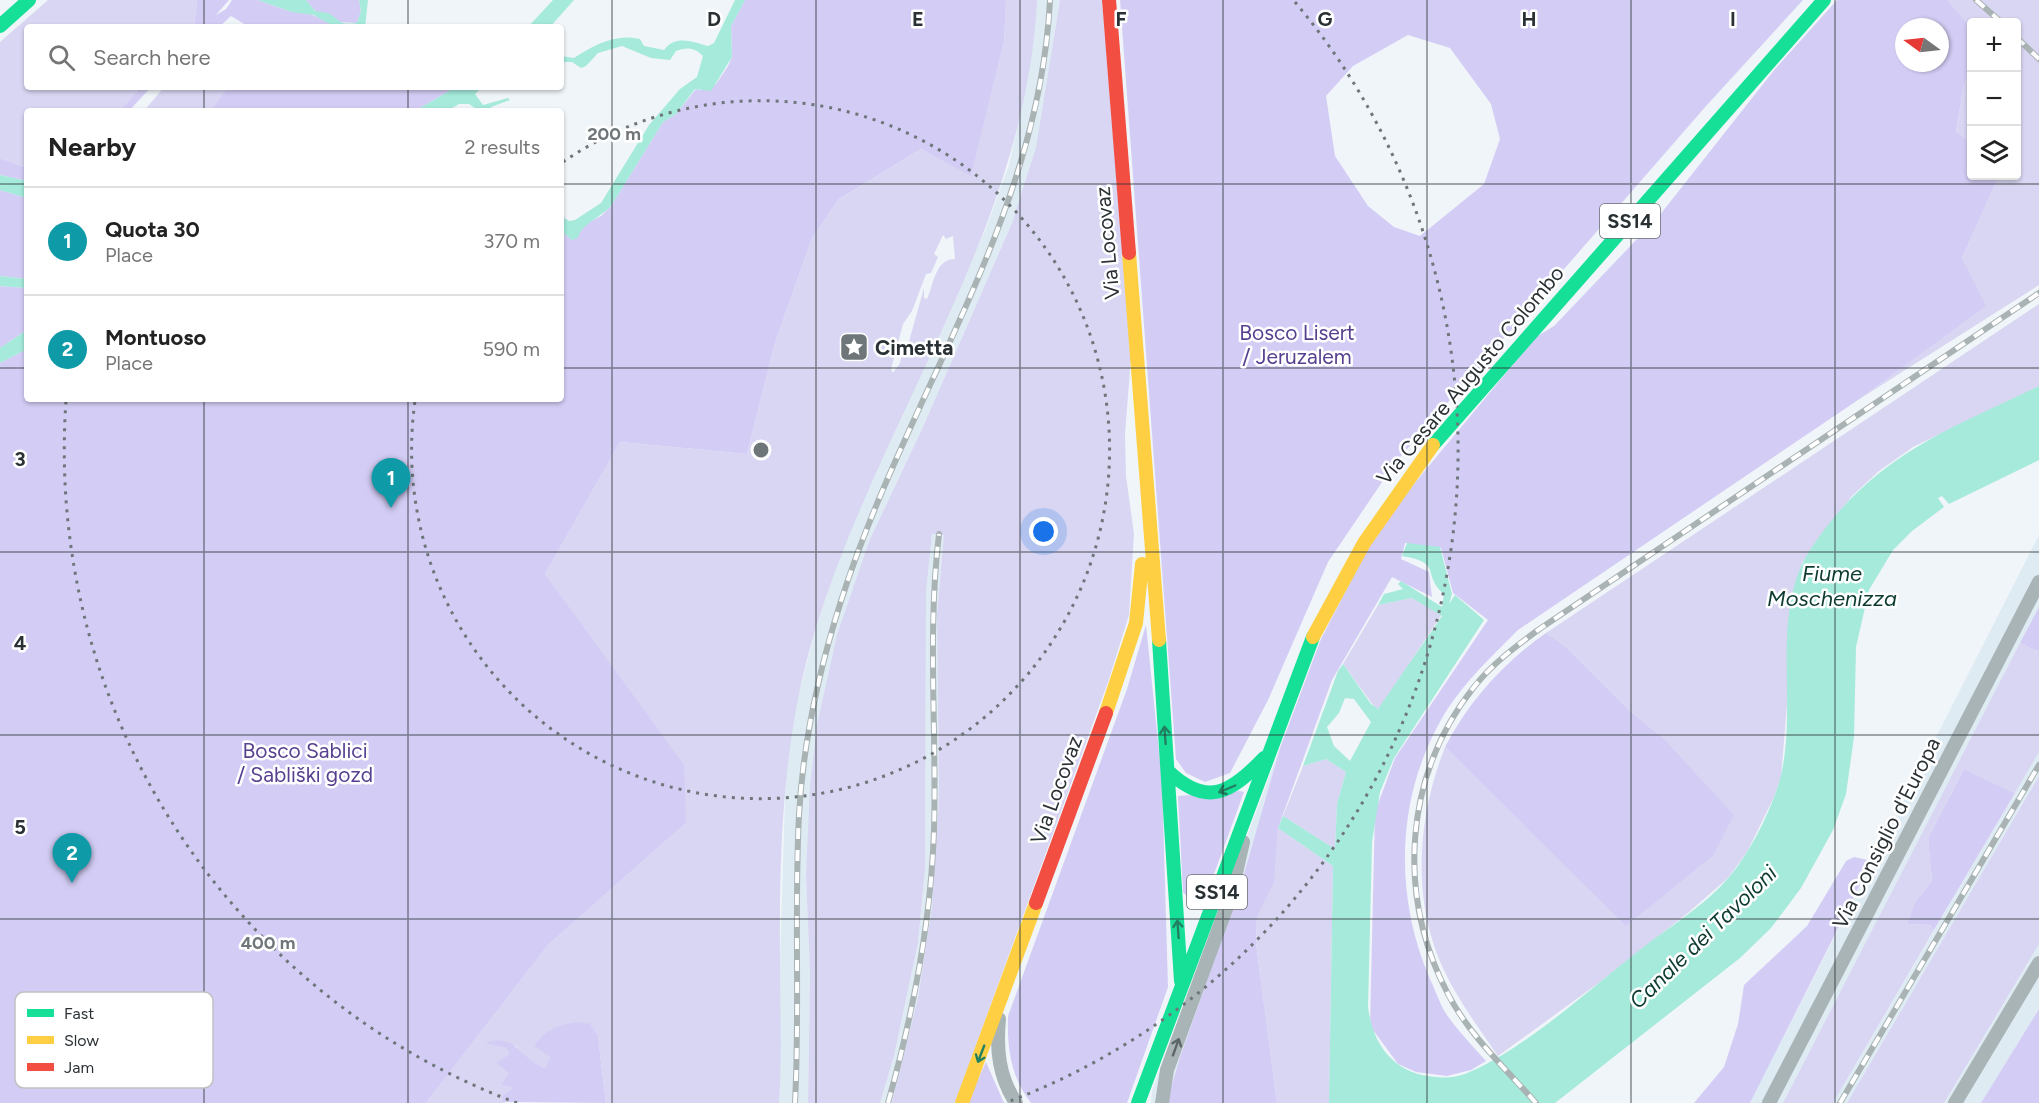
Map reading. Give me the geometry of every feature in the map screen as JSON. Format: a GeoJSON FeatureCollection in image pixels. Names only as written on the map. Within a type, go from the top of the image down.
{"type":"FeatureCollection","features":[{"type":"Feature","properties":{"kind":"main road"},"geometry":{"type":"LineString","coordinates":[[0,26],[29,0]]}},
{"type":"Feature","properties":{"kind":"main road","name":"Via Locovaz"},"geometry":{"type":"LineString","coordinates":[[1109,0],[1139,371],[1181,988]]}},
{"type":"Feature","properties":{"kind":"main road","name":"Via Cesare Augusto Colombo"},"geometry":{"type":"LineString","coordinates":[[1138,1103],[1322,617],[1377,520],[1435,442],[1824,0]]}},
{"type":"Feature","properties":{"kind":"main road","name":"Via Locovaz"},"geometry":{"type":"LineString","coordinates":[[962,1103],[1126,659],[1136,623],[1141,586],[1145,482]]}},
{"type":"Feature","properties":{"kind":"main road"},"geometry":{"type":"LineString","coordinates":[[1168,771],[1190,790],[1213,795],[1241,783],[1270,751]]}},
{"type":"Feature","properties":{"kind":"street","name":"Via Consiglio d'Europa"},"geometry":{"type":"LineString","coordinates":[[1769,1103],[2039,582]]}},
{"type":"Feature","properties":{"kind":"street"},"geometry":{"type":"LineString","coordinates":[[1162,1103],[1167,1070],[1231,895],[1253,797]]}},
{"type":"Feature","properties":{"kind":"street"},"geometry":{"type":"LineString","coordinates":[[1955,1103],[2039,963]]}},
{"type":"Feature","properties":{"kind":"street"},"geometry":{"type":"LineString","coordinates":[[1000,1005],[998,1056],[1002,1077],[1016,1103]]}},
{"type":"Feature","properties":{"kind":"shaded area"},"geometry":{"type":"Polygon","coordinates":[[[48,0],[197,0],[194,24],[24,24],[24,90],[138,90],[122,108],[24,108],[24,167],[0,158],[0,42],[48,0]]]}},
{"type":"Feature","properties":{"kind":"shaded area"},"geometry":{"type":"Polygon","coordinates":[[[1006,0],[1037,0],[1027,84],[1007,164],[979,243],[947,320],[876,472],[844,549],[816,628],[796,710],[789,752],[780,880],[779,1103],[606,1103],[598,1036],[550,1057],[545,1068],[532,1064],[516,1046],[486,1042],[506,1048],[511,1054],[509,1073],[500,1085],[514,1088],[502,1096],[505,1103],[426,1103],[548,945],[686,823],[594,643],[545,574],[620,442],[747,454],[775,343],[812,238],[839,199],[921,149],[971,175],[1004,42],[1006,0]],[[943,235],[934,254],[938,257],[931,273],[926,274],[912,311],[903,324],[891,369],[893,373],[900,363],[903,350],[906,352],[924,288],[924,298],[927,299],[939,268],[948,260],[955,259],[953,236],[946,239],[943,235]]]}},
{"type":"Feature","properties":{"kind":"shaded area"},"geometry":{"type":"Polygon","coordinates":[[[1037,0],[1060,0],[1036,147],[1012,223],[923,427],[870,539],[817,725],[806,875],[810,974],[808,1103],[779,1103],[780,960],[786,769],[795,709],[833,573],[873,477],[954,303],[986,228],[1009,165],[1028,79],[1037,0]]]}},
{"type":"Feature","properties":{"kind":"shaded area"},"geometry":{"type":"Polygon","coordinates":[[[1060,0],[1102,0],[1131,357],[1125,434],[1126,476],[1134,534],[1129,615],[1108,682],[955,1103],[892,1103],[918,998],[932,907],[939,798],[937,613],[944,535],[932,534],[926,592],[925,869],[918,943],[894,1056],[880,1103],[808,1103],[810,974],[806,875],[810,787],[817,725],[837,635],[870,539],[923,427],[1012,223],[1036,147],[1060,0]]]}},
{"type":"Feature","properties":{"kind":"shaded area"},"geometry":{"type":"Polygon","coordinates":[[[1947,0],[2039,0],[2039,285],[1858,400],[1985,306],[1962,258],[1997,180],[2021,180],[2021,18],[1967,18],[1967,22],[1947,0]]]}},
{"type":"Feature","properties":{"kind":"shaded area"},"geometry":{"type":"Polygon","coordinates":[[[1967,78],[1967,140],[1956,131],[1967,78]]]}},
{"type":"Feature","properties":{"kind":"shaded area"},"geometry":{"type":"Polygon","coordinates":[[[162,90],[226,90],[212,108],[146,108],[162,90]]]}},
{"type":"Feature","properties":{"kind":"shaded area"},"geometry":{"type":"Polygon","coordinates":[[[2039,304],[2039,386],[1913,447],[1879,471],[1852,496],[1802,563],[1787,648],[1787,704],[1781,777],[1774,797],[1747,852],[1728,878],[1689,912],[1600,982],[1498,1056],[1454,990],[1442,966],[1432,940],[1426,912],[1422,885],[1424,828],[1436,773],[1445,747],[1626,925],[1713,856],[1663,738],[1630,711],[1564,645],[1546,633],[2039,304]]]}},
{"type":"Feature","properties":{"kind":"shaded area"},"geometry":{"type":"Polygon","coordinates":[[[932,533],[944,535],[937,613],[939,798],[932,907],[918,998],[904,1062],[892,1103],[880,1103],[894,1056],[918,944],[925,869],[926,592],[932,533]]]}},
{"type":"Feature","properties":{"kind":"shaded area"},"geometry":{"type":"Polygon","coordinates":[[[2039,535],[2039,607],[1783,1103],[1750,1103],[2039,535]]]}},
{"type":"Feature","properties":{"kind":"shaded area"},"geometry":{"type":"Polygon","coordinates":[[[1412,598],[1442,614],[1380,708],[1376,709],[1343,664],[1378,605],[1412,598]]]}},
{"type":"Feature","properties":{"kind":"shaded area"},"geometry":{"type":"Polygon","coordinates":[[[2020,643],[2039,652],[2039,752],[2015,793],[1964,769],[1928,838],[1932,881],[1915,902],[1907,924],[1932,925],[1934,930],[1833,1103],[1783,1103],[2020,643]]]}},
{"type":"Feature","properties":{"kind":"shaded area"},"geometry":{"type":"Polygon","coordinates":[[[1280,748],[1239,891],[1180,1057],[1169,1095],[1169,1103],[1151,1103],[1152,1091],[1280,748]]]}},
{"type":"Feature","properties":{"kind":"shaded area"},"geometry":{"type":"Polygon","coordinates":[[[2039,752],[2039,776],[1847,1103],[1833,1103],[2039,752]]]}},
{"type":"Feature","properties":{"kind":"shaded area"},"geometry":{"type":"Polygon","coordinates":[[[1326,759],[1346,772],[1337,804],[1335,849],[1283,816],[1303,766],[1326,759]]]}},
{"type":"Feature","properties":{"kind":"shaded area"},"geometry":{"type":"Polygon","coordinates":[[[2039,776],[2039,944],[1944,1103],[1847,1103],[2039,776]]]}},
{"type":"Feature","properties":{"kind":"shaded area"},"geometry":{"type":"Polygon","coordinates":[[[1278,828],[1333,866],[1329,1103],[1277,1103],[1256,943],[1257,918],[1273,882],[1278,828]]]}},
{"type":"Feature","properties":{"kind":"shaded area"},"geometry":{"type":"Polygon","coordinates":[[[2039,944],[2039,1009],[1981,1103],[1944,1103],[2039,944]]]}},
{"type":"Feature","properties":{"kind":"green space"},"geometry":{"type":"Polygon","coordinates":[[[197,0],[229,0],[216,15],[226,9],[232,0],[258,0],[292,12],[305,12],[331,24],[244,24],[231,16],[222,24],[194,24],[197,0]]]}},
{"type":"Feature","properties":{"kind":"green space"},"geometry":{"type":"Polygon","coordinates":[[[306,0],[359,0],[361,11],[357,23],[336,22],[332,16],[315,11],[306,0]]]}},
{"type":"Feature","properties":{"kind":"green space","name":"Bosco Sablici / Sabliški gozd"},"geometry":{"type":"Polygon","coordinates":[[[745,0],[1006,0],[1004,42],[971,176],[921,149],[839,199],[812,238],[775,343],[747,454],[620,442],[545,574],[684,765],[686,823],[548,945],[426,1103],[0,1103],[0,363],[24,351],[24,402],[564,402],[564,233],[572,240],[585,224],[601,216],[611,206],[663,122],[676,114],[696,89],[700,90],[716,84],[732,57],[731,26],[745,0]]]}},
{"type":"Feature","properties":{"kind":"green space","name":"Bosco Lisert / Jeruzalem"},"geometry":{"type":"Polygon","coordinates":[[[1120,0],[1803,0],[1707,105],[1395,463],[1328,562],[1268,700],[1230,773],[1205,782],[1186,773],[1176,759],[1120,0]],[[1408,35],[1353,66],[1326,96],[1335,156],[1368,206],[1394,227],[1420,236],[1484,184],[1500,139],[1491,104],[1450,48],[1408,35]]]}},
{"type":"Feature","properties":{"kind":"green space"},"geometry":{"type":"Polygon","coordinates":[[[1837,0],[1947,0],[1967,22],[1967,78],[1956,131],[1967,140],[1967,180],[1997,180],[1962,258],[1986,306],[1858,400],[1518,630],[1476,672],[1457,695],[1426,750],[1415,782],[1408,815],[1405,848],[1410,915],[1418,947],[1445,1012],[1486,1061],[1471,1070],[1447,1076],[1416,1072],[1398,1064],[1370,1026],[1375,812],[1395,758],[1488,620],[1453,593],[1441,548],[1405,543],[1401,559],[1429,572],[1432,597],[1392,577],[1332,680],[1278,828],[1274,882],[1257,918],[1256,943],[1277,1103],[1169,1103],[1169,1095],[1180,1057],[1239,891],[1280,748],[1321,639],[1379,526],[1536,337],[1554,326],[1659,216],[1775,69],[1837,0]]]}},
{"type":"Feature","properties":{"kind":"green space"},"geometry":{"type":"Polygon","coordinates":[[[138,90],[148,90],[132,108],[122,108],[138,90]]]}},
{"type":"Feature","properties":{"kind":"green space"},"geometry":{"type":"Polygon","coordinates":[[[226,90],[451,90],[420,108],[212,108],[226,90]]]}},
{"type":"Feature","properties":{"kind":"green space"},"geometry":{"type":"Polygon","coordinates":[[[0,158],[24,167],[24,180],[0,175],[0,158]]]}},
{"type":"Feature","properties":{"kind":"green space"},"geometry":{"type":"Polygon","coordinates":[[[0,190],[24,197],[24,279],[0,276],[0,190]]]}},
{"type":"Feature","properties":{"kind":"green space"},"geometry":{"type":"Polygon","coordinates":[[[0,286],[24,288],[24,332],[0,348],[0,286]]]}},
{"type":"Feature","properties":{"kind":"green space"},"geometry":{"type":"Polygon","coordinates":[[[2039,607],[2039,652],[2020,643],[2039,607]]]}},
{"type":"Feature","properties":{"kind":"green space"},"geometry":{"type":"Polygon","coordinates":[[[1146,625],[1162,781],[1168,987],[1127,1103],[1031,1103],[1019,1083],[1012,1062],[1008,1040],[1008,1016],[1127,689],[1146,625]]]}},
{"type":"Feature","properties":{"kind":"green space"},"geometry":{"type":"Polygon","coordinates":[[[1546,633],[1564,645],[1630,711],[1663,738],[1734,815],[1713,856],[1626,926],[1445,747],[1476,698],[1516,657],[1546,633]]]}},
{"type":"Feature","properties":{"kind":"green space"},"geometry":{"type":"Polygon","coordinates":[[[1964,769],[2015,793],[1934,930],[1931,925],[1907,924],[1915,902],[1932,881],[1928,838],[1964,769]]]}},
{"type":"Feature","properties":{"kind":"green space"},"geometry":{"type":"Polygon","coordinates":[[[1244,792],[1205,899],[1200,902],[1188,898],[1183,892],[1178,796],[1244,792]]]}},
{"type":"Feature","properties":{"kind":"green space"},"geometry":{"type":"Polygon","coordinates":[[[1854,857],[1872,861],[1750,1103],[1694,1103],[1724,1067],[1738,1024],[1744,985],[1807,926],[1846,861],[1854,857]]]}},
{"type":"Feature","properties":{"kind":"green space"},"geometry":{"type":"Polygon","coordinates":[[[2039,1009],[2039,1103],[1981,1103],[2039,1009]]]}},
{"type":"Feature","properties":{"kind":"green space"},"geometry":{"type":"Polygon","coordinates":[[[577,1022],[590,1024],[598,1036],[606,1103],[503,1102],[502,1096],[513,1088],[500,1085],[509,1073],[496,1063],[510,1054],[506,1048],[485,1043],[495,1040],[504,1041],[545,1068],[550,1057],[534,1046],[552,1029],[577,1022]]]}},
{"type":"Feature","properties":{"kind":"green space"},"geometry":{"type":"Polygon","coordinates":[[[986,1062],[1004,1103],[967,1103],[986,1062]]]}},
{"type":"Feature","properties":{"kind":"water"},"geometry":{"type":"Polygon","coordinates":[[[258,0],[306,0],[315,11],[328,13],[347,24],[330,24],[314,15],[292,12],[258,0]]]}},
{"type":"Feature","properties":{"kind":"water"},"geometry":{"type":"Polygon","coordinates":[[[359,0],[368,0],[365,24],[347,24],[357,23],[361,11],[359,0]]]}},
{"type":"Feature","properties":{"kind":"water"},"geometry":{"type":"Polygon","coordinates":[[[553,0],[574,0],[553,24],[531,24],[553,0]]]}},
{"type":"Feature","properties":{"kind":"water"},"geometry":{"type":"Polygon","coordinates":[[[735,0],[745,0],[731,26],[732,57],[711,91],[695,89],[676,114],[663,122],[611,206],[587,225],[578,238],[572,240],[564,233],[564,218],[569,221],[575,220],[601,203],[649,125],[680,89],[697,77],[703,56],[687,48],[676,51],[670,60],[651,58],[622,46],[598,53],[586,66],[581,68],[572,62],[564,62],[564,56],[574,58],[606,41],[623,38],[640,39],[644,46],[664,50],[674,42],[685,40],[708,46],[714,43],[735,0]]]}},
{"type":"Feature","properties":{"kind":"water"},"geometry":{"type":"Polygon","coordinates":[[[451,90],[479,90],[475,94],[483,105],[508,98],[510,100],[490,108],[475,108],[469,104],[459,104],[452,108],[420,108],[451,90]]]}},
{"type":"Feature","properties":{"kind":"water"},"geometry":{"type":"Polygon","coordinates":[[[0,175],[24,180],[24,197],[0,190],[0,175]]]}},
{"type":"Feature","properties":{"kind":"water"},"geometry":{"type":"Polygon","coordinates":[[[0,276],[24,279],[24,288],[0,286],[0,276]]]}},
{"type":"Feature","properties":{"kind":"water"},"geometry":{"type":"Polygon","coordinates":[[[24,332],[24,351],[0,363],[0,348],[24,332]]]}},
{"type":"Feature","properties":{"kind":"water","name":"Fiume Moschenizza"},"geometry":{"type":"Polygon","coordinates":[[[2039,386],[2039,460],[1949,504],[1942,496],[1938,498],[1944,507],[1912,531],[1893,550],[1869,590],[1856,647],[1854,737],[1846,794],[1833,830],[1801,888],[1771,928],[1740,958],[1555,1103],[1329,1103],[1333,866],[1278,828],[1283,816],[1335,849],[1337,804],[1346,772],[1326,759],[1303,766],[1338,671],[1343,664],[1371,704],[1378,709],[1442,616],[1412,598],[1378,605],[1384,594],[1403,589],[1398,584],[1401,581],[1442,607],[1444,594],[1437,587],[1428,566],[1423,562],[1402,556],[1407,543],[1440,547],[1452,594],[1449,604],[1455,595],[1484,620],[1394,758],[1380,792],[1372,842],[1368,1007],[1373,1030],[1378,1040],[1384,1050],[1400,1066],[1422,1075],[1449,1077],[1460,1076],[1487,1064],[1533,1035],[1699,906],[1730,876],[1757,834],[1777,789],[1784,760],[1787,730],[1787,635],[1790,605],[1797,576],[1810,550],[1858,491],[1884,469],[1941,433],[2039,386]],[[1345,698],[1339,713],[1327,727],[1334,746],[1350,761],[1371,722],[1354,699],[1345,698]]]}},
{"type":"Feature","properties":{"kind":"railway"},"geometry":{"type":"LineString","coordinates":[[795,1103],[799,815],[804,760],[819,680],[841,601],[868,525],[966,306],[996,233],[1022,158],[1041,81],[1050,0]]}},
{"type":"Feature","properties":{"kind":"railway"},"geometry":{"type":"LineString","coordinates":[[1976,0],[1996,18]]}},
{"type":"Feature","properties":{"kind":"railway"},"geometry":{"type":"LineString","coordinates":[[2021,42],[2039,59]]}},
{"type":"Feature","properties":{"kind":"railway"},"geometry":{"type":"LineString","coordinates":[[1536,1103],[1466,1024],[1448,994],[1431,956],[1420,917],[1415,877],[1415,836],[1421,797],[1433,758],[1451,721],[1488,671],[1538,630],[2039,293]]}},
{"type":"Feature","properties":{"kind":"railway"},"geometry":{"type":"LineString","coordinates":[[888,1103],[913,1002],[929,899],[934,830],[934,608],[939,534]]}},
{"type":"Feature","properties":{"kind":"railway"},"geometry":{"type":"LineString","coordinates":[[1840,1103],[2039,765]]}},
{"type":"Feature","properties":{"kind":"traffic: fast"},"geometry":{"type":"LineString","coordinates":[[0,26],[29,0]]}},
{"type":"Feature","properties":{"kind":"traffic: fast"},"geometry":{"type":"LineString","coordinates":[[1433,445],[1824,0]]}},
{"type":"Feature","properties":{"kind":"traffic: fast"},"geometry":{"type":"LineString","coordinates":[[1138,1103],[1313,637]]}},
{"type":"Feature","properties":{"kind":"traffic: fast"},"geometry":{"type":"LineString","coordinates":[[1159,640],[1181,981]]}},
{"type":"Feature","properties":{"kind":"traffic: fast"},"geometry":{"type":"LineString","coordinates":[[1168,771],[1195,790],[1218,792],[1241,780],[1264,758]]}},
{"type":"Feature","properties":{"kind":"traffic: slow"},"geometry":{"type":"LineString","coordinates":[[1129,253],[1159,640]]}},
{"type":"Feature","properties":{"kind":"traffic: slow"},"geometry":{"type":"LineString","coordinates":[[1313,637],[1364,543],[1433,445]]}},
{"type":"Feature","properties":{"kind":"traffic: slow"},"geometry":{"type":"LineString","coordinates":[[1106,713],[1136,623],[1142,564]]}},
{"type":"Feature","properties":{"kind":"traffic: slow"},"geometry":{"type":"LineString","coordinates":[[962,1103],[1036,903]]}},
{"type":"Feature","properties":{"kind":"traffic: jam"},"geometry":{"type":"LineString","coordinates":[[1109,0],[1129,253]]}},
{"type":"Feature","properties":{"kind":"traffic: jam"},"geometry":{"type":"LineString","coordinates":[[1036,903],[1106,713]]}},
{"type":"Feature","properties":{"kind":"place","name":"Cimetta"},"geometry":{"type":"Point","coordinates":[854,347]}},
{"type":"Feature","properties":{"kind":"place","name":"Quota 30"},"geometry":{"type":"Point","coordinates":[391,508]}},
{"type":"Feature","properties":{"kind":"place","name":"Montuoso"},"geometry":{"type":"Point","coordinates":[72,883]}},
{"type":"Feature","properties":{"kind":"water label","name":"Canale dei Tavoloni"},"geometry":{"type":"Point","coordinates":[1703,937]}}]}
